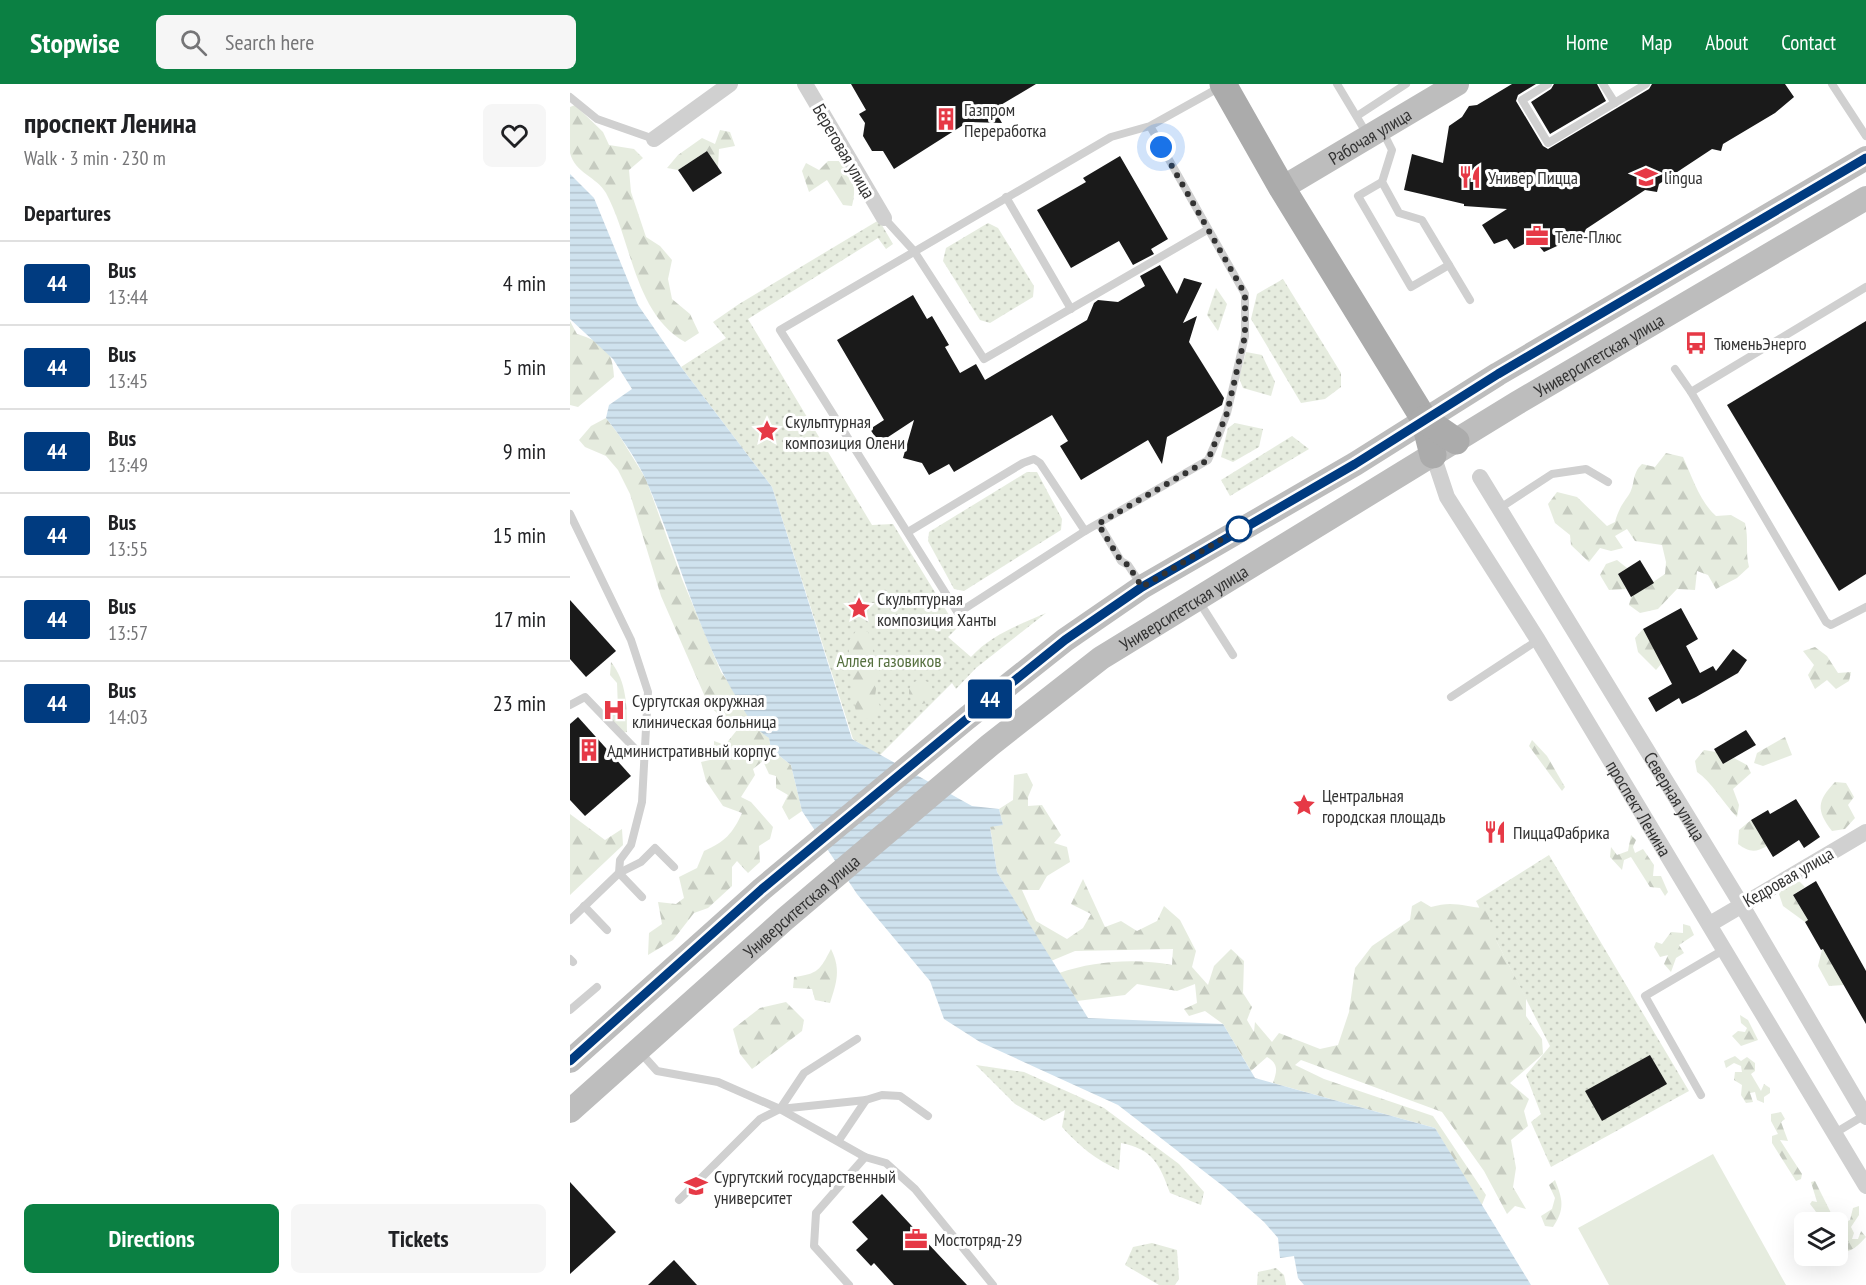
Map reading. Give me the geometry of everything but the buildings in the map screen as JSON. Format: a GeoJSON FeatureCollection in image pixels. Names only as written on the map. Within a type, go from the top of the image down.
{"type":"FeatureCollection","features":[{"type":"Feature","properties":{"kind":"main road","name":"проспект Ленина"},"geometry":{"type":"LineString","coordinates":[[1223,84],[1282,188],[1424,419],[1433,455]]}},
{"type":"Feature","properties":{"kind":"main road","name":"Рабочая улица"},"geometry":{"type":"LineString","coordinates":[[1282,188],[1457,84]]}},
{"type":"Feature","properties":{"kind":"main road","name":"Университетская улица"},"geometry":{"type":"LineString","coordinates":[[570,1061],[762,889],[1065,640],[1142,587],[1355,464],[1424,419],[1866,158]]}},
{"type":"Feature","properties":{"kind":"main road","name":"Университетская улица"},"geometry":{"type":"LineString","coordinates":[[570,1111],[785,919],[990,745],[1101,658],[1197,597],[1517,403],[1866,198]]}},
{"type":"Feature","properties":{"kind":"main road"},"geometry":{"type":"LineString","coordinates":[[1424,419],[1456,441]]}},
{"type":"Feature","properties":{"kind":"main road"},"geometry":{"type":"LineString","coordinates":[[613,1023],[638,1051]]}},
{"type":"Feature","properties":{"kind":"street"},"geometry":{"type":"LineString","coordinates":[[654,139],[730,84]]}},
{"type":"Feature","properties":{"kind":"street","name":"Береговая улица"},"geometry":{"type":"LineString","coordinates":[[805,84],[884,218]]}},
{"type":"Feature","properties":{"kind":"street","name":"проспект Ленина"},"geometry":{"type":"LineString","coordinates":[[1433,455],[1447,497],[1538,640],[1866,1186]]}},
{"type":"Feature","properties":{"kind":"street","name":"Северная улица"},"geometry":{"type":"LineString","coordinates":[[1480,477],[1741,904],[1865,1116]]}},
{"type":"Feature","properties":{"kind":"street","name":"Кедровая улица"},"geometry":{"type":"LineString","coordinates":[[1710,924],[1866,832]]}},
{"type":"Feature","properties":{"kind":"lane"},"geometry":{"type":"LineString","coordinates":[[1150,126],[1245,294],[1245,336],[1227,413],[1218,437],[1208,460],[1085,531],[958,613],[780,330],[1111,137],[1150,126],[1223,84]]}},
{"type":"Feature","properties":{"kind":"lane"},"geometry":{"type":"LineString","coordinates":[[1337,84],[1357,116],[1392,150],[1382,182],[1358,196],[1410,287],[1449,265]]}},
{"type":"Feature","properties":{"kind":"lane"},"geometry":{"type":"LineString","coordinates":[[1357,116],[1406,84]]}},
{"type":"Feature","properties":{"kind":"lane"},"geometry":{"type":"LineString","coordinates":[[1548,84],[1522,100],[1548,143],[1647,84]]}},
{"type":"Feature","properties":{"kind":"lane"},"geometry":{"type":"LineString","coordinates":[[1603,84],[1615,103]]}},
{"type":"Feature","properties":{"kind":"lane"},"geometry":{"type":"LineString","coordinates":[[1832,84],[1866,136]]}},
{"type":"Feature","properties":{"kind":"lane"},"geometry":{"type":"LineString","coordinates":[[570,97],[597,119],[654,139]]}},
{"type":"Feature","properties":{"kind":"lane"},"geometry":{"type":"LineString","coordinates":[[1382,182],[1399,213],[1422,220],[1470,300]]}},
{"type":"Feature","properties":{"kind":"lane"},"geometry":{"type":"LineString","coordinates":[[1006,197],[1071,309]]}},
{"type":"Feature","properties":{"kind":"lane"},"geometry":{"type":"LineString","coordinates":[[884,218],[914,251],[984,359],[1207,230]]}},
{"type":"Feature","properties":{"kind":"lane"},"geometry":{"type":"LineString","coordinates":[[1691,392],[1866,287]]}},
{"type":"Feature","properties":{"kind":"lane"},"geometry":{"type":"LineString","coordinates":[[1675,369],[1691,392],[1826,621],[1832,625],[1837,624],[1866,607]]}},
{"type":"Feature","properties":{"kind":"lane"},"geometry":{"type":"LineString","coordinates":[[908,532],[1023,463],[1034,459],[1040,463],[1085,531]]}},
{"type":"Feature","properties":{"kind":"lane"},"geometry":{"type":"LineString","coordinates":[[1500,508],[1551,474],[1586,469],[1608,482]]}},
{"type":"Feature","properties":{"kind":"lane"},"geometry":{"type":"LineString","coordinates":[[570,514],[631,640],[648,692],[642,802],[631,844],[620,860],[619,873],[642,897]]}},
{"type":"Feature","properties":{"kind":"lane"},"geometry":{"type":"LineString","coordinates":[[1098,524],[1121,561],[1128,565],[1142,587]]}},
{"type":"Feature","properties":{"kind":"lane"},"geometry":{"type":"LineString","coordinates":[[1197,597],[1233,655]]}},
{"type":"Feature","properties":{"kind":"lane"},"geometry":{"type":"LineString","coordinates":[[1451,697],[1538,640]]}},
{"type":"Feature","properties":{"kind":"lane"},"geometry":{"type":"LineString","coordinates":[[571,701],[585,697],[644,758]]}},
{"type":"Feature","properties":{"kind":"lane"},"geometry":{"type":"LineString","coordinates":[[570,920],[619,873],[641,862],[655,848],[674,867]]}},
{"type":"Feature","properties":{"kind":"lane"},"geometry":{"type":"LineString","coordinates":[[584,906],[607,930]]}},
{"type":"Feature","properties":{"kind":"lane"},"geometry":{"type":"LineString","coordinates":[[1701,1095],[1645,996],[1725,949]]}},
{"type":"Feature","properties":{"kind":"lane"},"geometry":{"type":"LineString","coordinates":[[570,1010],[597,987]]}},
{"type":"Feature","properties":{"kind":"lane"},"geometry":{"type":"LineString","coordinates":[[780,1109],[804,1073],[857,1039]]}},
{"type":"Feature","properties":{"kind":"lane"},"geometry":{"type":"LineString","coordinates":[[638,1051],[657,1071],[718,1082],[780,1109],[839,1140],[865,1157],[886,1163],[915,1189],[993,1285]]}},
{"type":"Feature","properties":{"kind":"lane"},"geometry":{"type":"LineString","coordinates":[[679,1200],[760,1119],[780,1109],[866,1100],[882,1095],[900,1096],[928,1116]]}},
{"type":"Feature","properties":{"kind":"lane"},"geometry":{"type":"LineString","coordinates":[[839,1140],[866,1100]]}},
{"type":"Feature","properties":{"kind":"lane"},"geometry":{"type":"LineString","coordinates":[[1835,1133],[1865,1116]]}},
{"type":"Feature","properties":{"kind":"lane"},"geometry":{"type":"LineString","coordinates":[[849,1285],[814,1246],[816,1213],[865,1157]]}},
{"type":"Feature","properties":{"kind":"green space"},"geometry":{"type":"Polygon","coordinates":[[[575,105],[603,132],[609,145],[634,149],[643,158],[629,170],[631,192],[646,237],[660,246],[672,260],[668,279],[672,299],[690,314],[699,333],[685,342],[668,329],[644,295],[615,212],[606,193],[573,160],[570,153],[570,107],[575,105]]]}},
{"type":"Feature","properties":{"kind":"green space"},"geometry":{"type":"Polygon","coordinates":[[[720,130],[730,132],[735,146],[719,149],[718,167],[707,151],[678,170],[667,168],[678,155],[702,138],[715,144],[720,130]]]}},
{"type":"Feature","properties":{"kind":"green space"},"geometry":{"type":"Polygon","coordinates":[[[828,161],[843,161],[852,178],[854,188],[852,206],[843,205],[827,180],[809,192],[802,171],[806,163],[819,170],[828,161]]]}},
{"type":"Feature","properties":{"kind":"green space","name":"Аллея газовиков"},"geometry":{"type":"Polygon","coordinates":[[[879,220],[893,244],[886,249],[878,238],[748,319],[872,525],[893,524],[957,628],[948,637],[971,657],[997,636],[1046,613],[976,668],[956,689],[952,683],[879,756],[853,739],[772,487],[681,367],[726,338],[713,322],[879,220]]]}},
{"type":"Feature","properties":{"kind":"green space"},"geometry":{"type":"Polygon","coordinates":[[[988,223],[998,228],[1034,286],[1033,297],[990,323],[980,320],[943,261],[946,248],[988,223]]]}},
{"type":"Feature","properties":{"kind":"green space"},"geometry":{"type":"Polygon","coordinates":[[[1283,279],[1341,373],[1341,387],[1325,399],[1301,403],[1251,319],[1257,294],[1283,279]]]}},
{"type":"Feature","properties":{"kind":"green space"},"geometry":{"type":"Polygon","coordinates":[[[1216,288],[1227,304],[1218,331],[1207,315],[1216,288]]]}},
{"type":"Feature","properties":{"kind":"green space"},"geometry":{"type":"Polygon","coordinates":[[[570,321],[577,334],[594,340],[605,348],[611,360],[614,377],[578,407],[570,405],[570,321]]]}},
{"type":"Feature","properties":{"kind":"green space"},"geometry":{"type":"Polygon","coordinates":[[[1246,352],[1262,355],[1275,382],[1271,396],[1243,388],[1239,378],[1246,352]]]}},
{"type":"Feature","properties":{"kind":"green space"},"geometry":{"type":"Polygon","coordinates":[[[606,418],[646,479],[682,579],[721,672],[769,738],[771,749],[791,765],[802,811],[789,820],[782,807],[788,795],[776,788],[776,776],[769,774],[763,761],[753,769],[755,775],[741,797],[751,802],[773,827],[770,839],[759,846],[760,862],[748,873],[737,861],[732,867],[732,886],[708,908],[694,913],[673,940],[648,955],[649,933],[662,924],[658,902],[676,904],[684,898],[679,877],[697,868],[704,851],[727,836],[742,813],[723,806],[706,781],[701,762],[714,759],[714,741],[725,745],[737,730],[709,706],[661,596],[630,494],[618,470],[606,456],[585,447],[579,440],[591,426],[606,418]]]}},
{"type":"Feature","properties":{"kind":"green space"},"geometry":{"type":"Polygon","coordinates":[[[1235,423],[1263,429],[1259,447],[1233,462],[1221,457],[1228,428],[1235,423]]]}},
{"type":"Feature","properties":{"kind":"green space"},"geometry":{"type":"Polygon","coordinates":[[[1292,436],[1309,449],[1230,496],[1221,480],[1292,436]]]}},
{"type":"Feature","properties":{"kind":"green space"},"geometry":{"type":"Polygon","coordinates":[[[1666,453],[1683,457],[1701,496],[1716,516],[1731,515],[1745,523],[1749,567],[1737,578],[1716,589],[1708,575],[1697,571],[1695,590],[1677,589],[1658,609],[1640,613],[1629,605],[1631,597],[1665,574],[1666,562],[1662,545],[1635,541],[1627,529],[1615,536],[1623,548],[1611,551],[1600,548],[1589,562],[1571,545],[1570,535],[1555,523],[1548,504],[1557,492],[1577,497],[1607,526],[1615,522],[1642,464],[1655,467],[1666,453]]]}},
{"type":"Feature","properties":{"kind":"green space"},"geometry":{"type":"Polygon","coordinates":[[[1027,472],[1037,472],[1062,519],[1061,530],[964,591],[954,589],[928,541],[929,532],[1027,472]]]}},
{"type":"Feature","properties":{"kind":"green space"},"geometry":{"type":"Polygon","coordinates":[[[1617,560],[1627,568],[1618,574],[1626,589],[1609,590],[1600,575],[1606,564],[1617,560]]]}},
{"type":"Feature","properties":{"kind":"green space"},"geometry":{"type":"Polygon","coordinates":[[[1643,629],[1662,663],[1656,670],[1638,652],[1635,638],[1643,629]]]}},
{"type":"Feature","properties":{"kind":"green space"},"geometry":{"type":"Polygon","coordinates":[[[856,631],[868,632],[879,670],[875,696],[880,706],[876,714],[867,719],[857,715],[852,688],[848,642],[856,631]]]}},
{"type":"Feature","properties":{"kind":"green space"},"geometry":{"type":"Polygon","coordinates":[[[1815,647],[1827,656],[1838,673],[1851,672],[1849,681],[1836,689],[1827,680],[1815,689],[1808,675],[1814,665],[1803,651],[1815,647]]]}},
{"type":"Feature","properties":{"kind":"green space"},"geometry":{"type":"Polygon","coordinates":[[[611,662],[623,686],[627,732],[621,733],[602,713],[618,709],[617,683],[610,675],[611,662]]]}},
{"type":"Feature","properties":{"kind":"green space"},"geometry":{"type":"Polygon","coordinates":[[[921,680],[926,681],[932,687],[932,697],[926,703],[921,704],[916,703],[910,697],[909,692],[910,687],[916,681],[921,680]]]}},
{"type":"Feature","properties":{"kind":"green space"},"geometry":{"type":"Polygon","coordinates":[[[1785,737],[1792,755],[1763,766],[1754,763],[1757,753],[1785,737]]]}},
{"type":"Feature","properties":{"kind":"green space"},"geometry":{"type":"Polygon","coordinates":[[[1532,740],[1547,756],[1565,787],[1562,791],[1529,746],[1532,740]]]}},
{"type":"Feature","properties":{"kind":"green space"},"geometry":{"type":"Polygon","coordinates":[[[1704,750],[1716,752],[1723,764],[1734,758],[1747,765],[1751,773],[1733,789],[1739,805],[1737,817],[1697,772],[1695,761],[1704,750]]]}},
{"type":"Feature","properties":{"kind":"green space"},"geometry":{"type":"Polygon","coordinates":[[[1027,773],[1033,785],[1028,797],[1028,806],[1042,805],[1061,835],[1054,843],[1067,847],[1070,862],[1047,876],[1039,890],[1022,890],[1036,921],[1067,939],[1083,928],[1091,914],[1071,904],[1083,879],[1105,927],[1121,921],[1137,931],[1157,921],[1164,906],[1180,920],[1196,951],[1192,967],[1208,985],[1214,966],[1231,949],[1244,961],[1243,993],[1252,1007],[1247,1020],[1254,1032],[1255,1022],[1272,1042],[1279,1033],[1320,1049],[1338,1045],[1349,1012],[1355,968],[1372,946],[1410,920],[1412,906],[1421,901],[1431,907],[1452,904],[1486,908],[1497,942],[1526,998],[1526,1016],[1542,1039],[1543,1054],[1510,1083],[1529,1099],[1524,1111],[1528,1126],[1511,1140],[1516,1168],[1513,1187],[1526,1209],[1515,1206],[1507,1214],[1484,1171],[1442,1112],[1301,1060],[1295,1065],[1324,1079],[1433,1116],[1486,1195],[1481,1207],[1435,1128],[1273,1083],[1276,1068],[1274,1062],[1267,1057],[1251,1071],[1223,1024],[1205,1011],[1189,1016],[1184,1009],[1197,1003],[1195,984],[1177,991],[1137,984],[1125,995],[1077,1001],[1059,973],[1086,966],[1129,961],[1172,965],[1173,949],[1075,951],[1051,961],[997,872],[990,826],[1003,825],[999,809],[1013,800],[1014,775],[1027,773]]]}},
{"type":"Feature","properties":{"kind":"green space"},"geometry":{"type":"Polygon","coordinates":[[[1835,782],[1846,783],[1854,797],[1848,805],[1855,818],[1845,829],[1832,831],[1823,817],[1821,806],[1822,800],[1835,782]]]}},
{"type":"Feature","properties":{"kind":"green space"},"geometry":{"type":"Polygon","coordinates":[[[570,814],[605,840],[622,829],[623,845],[570,895],[570,814]]]}},
{"type":"Feature","properties":{"kind":"green space"},"geometry":{"type":"Polygon","coordinates":[[[1751,820],[1767,846],[1755,851],[1745,849],[1738,844],[1739,830],[1751,820]]]}},
{"type":"Feature","properties":{"kind":"green space"},"geometry":{"type":"Polygon","coordinates":[[[1631,835],[1636,840],[1633,847],[1635,853],[1643,849],[1654,865],[1653,876],[1661,876],[1668,892],[1665,896],[1660,888],[1650,887],[1631,857],[1624,860],[1622,870],[1610,857],[1611,847],[1617,855],[1628,851],[1631,835]]]}},
{"type":"Feature","properties":{"kind":"green space"},"geometry":{"type":"Polygon","coordinates":[[[1549,855],[1689,1091],[1551,1167],[1531,1122],[1541,1114],[1526,1075],[1550,1046],[1476,901],[1549,855]]]}},
{"type":"Feature","properties":{"kind":"green space"},"geometry":{"type":"Polygon","coordinates":[[[1798,880],[1805,887],[1793,895],[1808,920],[1805,922],[1783,906],[1779,894],[1784,886],[1798,880]]]}},
{"type":"Feature","properties":{"kind":"green space"},"geometry":{"type":"Polygon","coordinates":[[[1683,924],[1690,926],[1694,935],[1679,945],[1684,953],[1676,958],[1671,972],[1664,964],[1668,955],[1660,957],[1654,947],[1656,942],[1662,944],[1671,932],[1683,933],[1683,924]]]}},
{"type":"Feature","properties":{"kind":"green space"},"geometry":{"type":"Polygon","coordinates":[[[1831,948],[1844,985],[1829,986],[1818,966],[1822,950],[1831,948]]]}},
{"type":"Feature","properties":{"kind":"green space"},"geometry":{"type":"Polygon","coordinates":[[[831,949],[836,963],[837,976],[830,1003],[815,1000],[812,989],[793,988],[794,977],[817,970],[831,949]]]}},
{"type":"Feature","properties":{"kind":"green space"},"geometry":{"type":"Polygon","coordinates":[[[786,1002],[804,1020],[802,1031],[752,1069],[740,1054],[733,1029],[760,1008],[786,1002]]]}},
{"type":"Feature","properties":{"kind":"green space"},"geometry":{"type":"Polygon","coordinates":[[[1740,1015],[1748,1020],[1758,1040],[1741,1046],[1732,1036],[1738,1031],[1745,1032],[1747,1028],[1741,1023],[1740,1015]]]}},
{"type":"Feature","properties":{"kind":"green space"},"geometry":{"type":"Polygon","coordinates":[[[1735,1056],[1741,1061],[1747,1057],[1755,1063],[1755,1071],[1751,1074],[1761,1091],[1764,1084],[1770,1088],[1770,1093],[1764,1097],[1764,1103],[1757,1100],[1755,1092],[1750,1093],[1753,1102],[1746,1103],[1741,1095],[1742,1085],[1734,1080],[1735,1072],[1742,1072],[1741,1066],[1734,1063],[1726,1068],[1724,1061],[1735,1056]]]}},
{"type":"Feature","properties":{"kind":"green space"},"geometry":{"type":"Polygon","coordinates":[[[976,1065],[1024,1072],[1104,1108],[1179,1164],[1204,1192],[1201,1205],[1170,1193],[1159,1166],[1141,1149],[1121,1143],[1119,1170],[1103,1162],[1088,1152],[1062,1127],[1065,1110],[1044,1121],[1015,1104],[976,1065]]]}},
{"type":"Feature","properties":{"kind":"green space"},"geometry":{"type":"Polygon","coordinates":[[[1781,1112],[1785,1119],[1781,1122],[1788,1141],[1780,1140],[1802,1174],[1801,1179],[1796,1181],[1772,1143],[1772,1136],[1778,1134],[1771,1121],[1771,1114],[1781,1112]]]}},
{"type":"Feature","properties":{"kind":"green space"},"geometry":{"type":"Polygon","coordinates":[[[1713,1154],[1786,1285],[1609,1285],[1578,1228],[1713,1154]]]}},
{"type":"Feature","properties":{"kind":"green space"},"geometry":{"type":"Polygon","coordinates":[[[1555,1180],[1561,1199],[1560,1215],[1553,1227],[1545,1226],[1541,1216],[1552,1209],[1555,1198],[1549,1185],[1555,1180]]]}},
{"type":"Feature","properties":{"kind":"green space"},"geometry":{"type":"Polygon","coordinates":[[[1815,1181],[1830,1212],[1816,1212],[1810,1204],[1812,1201],[1817,1202],[1811,1182],[1815,1181]]]}},
{"type":"Feature","properties":{"kind":"green space"},"geometry":{"type":"Polygon","coordinates":[[[1859,1206],[1859,1215],[1851,1227],[1854,1233],[1852,1239],[1858,1239],[1861,1231],[1866,1237],[1854,1249],[1848,1251],[1848,1221],[1853,1208],[1859,1206]]]}},
{"type":"Feature","properties":{"kind":"green space"},"geometry":{"type":"Polygon","coordinates":[[[1152,1243],[1177,1250],[1179,1279],[1175,1285],[1159,1285],[1125,1265],[1133,1247],[1152,1243]]]}},
{"type":"Feature","properties":{"kind":"green space"},"geometry":{"type":"Polygon","coordinates":[[[1276,1268],[1284,1275],[1286,1285],[1257,1285],[1258,1272],[1276,1268]]]}},
{"type":"Feature","properties":{"kind":"water"},"geometry":{"type":"Polygon","coordinates":[[[570,174],[594,198],[638,305],[681,367],[772,487],[852,739],[972,806],[999,809],[1003,825],[990,827],[997,872],[1088,1018],[1223,1024],[1255,1078],[1435,1128],[1531,1285],[1304,1285],[1298,1278],[1294,1256],[1280,1258],[1278,1238],[1264,1222],[1223,1186],[1118,1105],[980,1042],[944,1019],[930,981],[857,894],[802,811],[791,765],[771,749],[769,738],[755,726],[723,674],[710,647],[646,480],[628,448],[606,418],[609,405],[632,389],[613,359],[570,319],[570,174]]]}},
{"type":"Feature","properties":{"kind":"bus line","name":"44"},"geometry":{"type":"LineString","coordinates":[[570,1061],[762,889],[1065,640],[1142,587],[1355,464],[1498,374],[1866,158]]}},
{"type":"Feature","properties":{"kind":"place","name":"Газпром Переработка"},"geometry":{"type":"Point","coordinates":[946,119]}},
{"type":"Feature","properties":{"kind":"place","name":"Универ Пицца"},"geometry":{"type":"Point","coordinates":[1470,177]}},
{"type":"Feature","properties":{"kind":"place","name":"lingua"},"geometry":{"type":"Point","coordinates":[1646,177]}},
{"type":"Feature","properties":{"kind":"place","name":"Теле-Плюс"},"geometry":{"type":"Point","coordinates":[1537,236]}},
{"type":"Feature","properties":{"kind":"place","name":"ТюменьЭнерго"},"geometry":{"type":"Point","coordinates":[1696,343]}},
{"type":"Feature","properties":{"kind":"place","name":"Скульптурная композиция Олени"},"geometry":{"type":"Point","coordinates":[767,431]}},
{"type":"Feature","properties":{"kind":"place","name":"Скульптурная композиция Ханты"},"geometry":{"type":"Point","coordinates":[859,608]}},
{"type":"Feature","properties":{"kind":"place","name":"Сургутская окружная клиническая больница"},"geometry":{"type":"Point","coordinates":[614,710]}},
{"type":"Feature","properties":{"kind":"place","name":"Административный корпус"},"geometry":{"type":"Point","coordinates":[589,750]}},
{"type":"Feature","properties":{"kind":"place","name":"Центральная городская площадь"},"geometry":{"type":"Point","coordinates":[1304,805]}},
{"type":"Feature","properties":{"kind":"place","name":"ПиццаФабрика"},"geometry":{"type":"Point","coordinates":[1495,832]}},
{"type":"Feature","properties":{"kind":"place","name":"Сургутский государственный университет"},"geometry":{"type":"Point","coordinates":[696,1186]}},
{"type":"Feature","properties":{"kind":"place","name":"Мостотряд-29"},"geometry":{"type":"Point","coordinates":[916,1239]}},
{"type":"Feature","properties":{"kind":"route"},"geometry":{"type":"LineString","coordinates":[[1161,147],[1245,294],[1245,336],[1227,413],[1208,460],[1098,524],[1121,561],[1128,565],[1142,587],[1239,529]]}}]}
